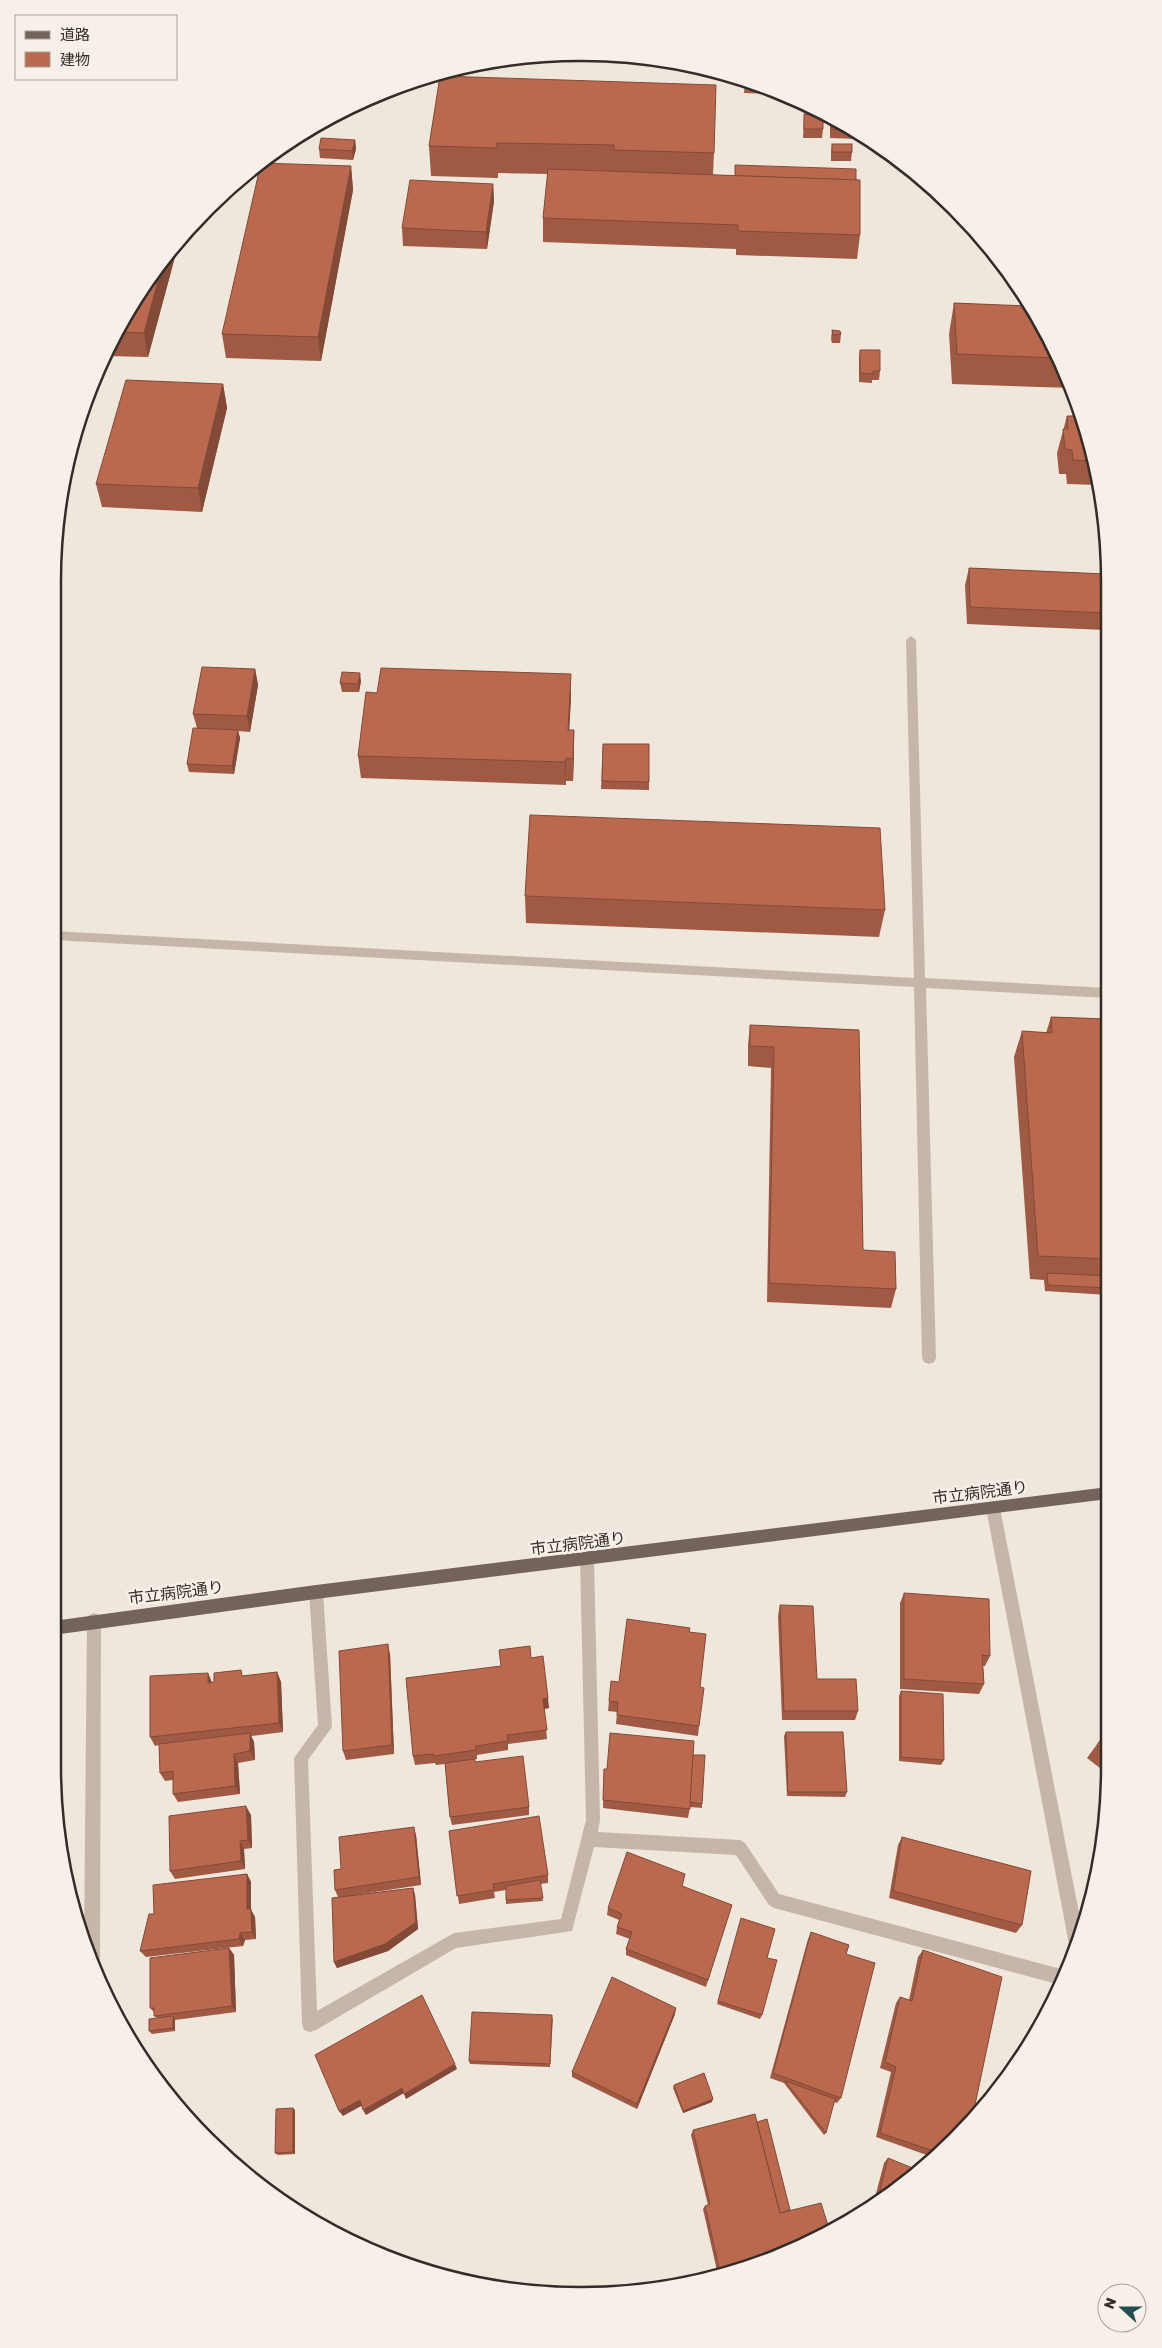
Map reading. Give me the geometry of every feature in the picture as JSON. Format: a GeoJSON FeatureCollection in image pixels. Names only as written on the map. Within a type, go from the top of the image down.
{"type":"FeatureCollection","features":[{"type":"Feature","properties":{"kind":"main road","name":"市立病院通り"},"geometry":{"type":"LineString","coordinates":[[61,1626],[94,1620],[587,1560],[1101,1494]]}},
{"type":"Feature","properties":{"kind":"street"},"geometry":{"type":"LineString","coordinates":[[911,640],[918,982],[929,1358]]}},
{"type":"Feature","properties":{"kind":"street"},"geometry":{"type":"LineString","coordinates":[[61,936],[1101,993]]}},
{"type":"Feature","properties":{"kind":"street"},"geometry":{"type":"LineString","coordinates":[[993,1508],[1074,1930]]}},
{"type":"Feature","properties":{"kind":"street"},"geometry":{"type":"LineString","coordinates":[[316,1592],[325,1727],[301,1758],[310,2024],[454,1942],[567,1926],[592,1820],[587,1560]]}},
{"type":"Feature","properties":{"kind":"street"},"geometry":{"type":"LineString","coordinates":[[92,1942],[94,1620]]}},
{"type":"Feature","properties":{"kind":"street"},"geometry":{"type":"LineString","coordinates":[[588,1839],[740,1848],[774,1900],[1057,1976]]}},
{"type":"Feature","properties":{"kind":"building"},"geometry":{"type":"Polygon","coordinates":[[[456,77],[716,85],[714,153],[614,150],[614,145],[497,143],[497,148],[429,146],[439,81],[456,77]]]}},
{"type":"Feature","properties":{"kind":"building"},"geometry":{"type":"Polygon","coordinates":[[[804,114],[809,114],[823,121],[823,129],[804,129],[804,114]]]}},
{"type":"Feature","properties":{"kind":"building"},"geometry":{"type":"Polygon","coordinates":[[[321,138],[355,140],[352,151],[319,149],[321,138]]]}},
{"type":"Feature","properties":{"kind":"building"},"geometry":{"type":"Polygon","coordinates":[[[832,144],[852,144],[852,152],[832,152],[832,144]]]}},
{"type":"Feature","properties":{"kind":"building"},"geometry":{"type":"Polygon","coordinates":[[[273,163],[351,166],[318,337],[222,334],[258,174],[273,163]]]}},
{"type":"Feature","properties":{"kind":"building"},"geometry":{"type":"Polygon","coordinates":[[[735,165],[856,169],[856,180],[735,176],[735,165]]]}},
{"type":"Feature","properties":{"kind":"building"},"geometry":{"type":"Polygon","coordinates":[[[548,169],[860,180],[860,235],[738,231],[738,225],[543,218],[548,169]]]}},
{"type":"Feature","properties":{"kind":"building"},"geometry":{"type":"Polygon","coordinates":[[[410,180],[493,184],[486,232],[402,228],[410,180]]]}},
{"type":"Feature","properties":{"kind":"building"},"geometry":{"type":"Polygon","coordinates":[[[158,279],[144,333],[125,332],[158,279]]]}},
{"type":"Feature","properties":{"kind":"building"},"geometry":{"type":"Polygon","coordinates":[[[954,303],[1022,306],[1050,358],[957,354],[954,303]]]}},
{"type":"Feature","properties":{"kind":"building"},"geometry":{"type":"Polygon","coordinates":[[[832,330],[840,331],[841,334],[833,335],[832,330]]]}},
{"type":"Feature","properties":{"kind":"building"},"geometry":{"type":"Polygon","coordinates":[[[860,350],[880,350],[880,371],[873,371],[873,374],[860,373],[860,350]]]}},
{"type":"Feature","properties":{"kind":"building"},"geometry":{"type":"Polygon","coordinates":[[[126,380],[223,384],[198,488],[96,484],[126,380]]]}},
{"type":"Feature","properties":{"kind":"building"},"geometry":{"type":"Polygon","coordinates":[[[1067,416],[1074,416],[1086,461],[1073,460],[1072,450],[1065,449],[1063,429],[1068,429],[1067,416]]]}},
{"type":"Feature","properties":{"kind":"building"},"geometry":{"type":"Polygon","coordinates":[[[969,568],[1101,574],[1101,613],[970,607],[969,568]]]}},
{"type":"Feature","properties":{"kind":"building"},"geometry":{"type":"Polygon","coordinates":[[[202,667],[255,669],[247,716],[193,714],[202,667]]]}},
{"type":"Feature","properties":{"kind":"building"},"geometry":{"type":"Polygon","coordinates":[[[381,668],[571,674],[568,730],[574,730],[573,759],[566,758],[565,762],[358,756],[366,692],[377,693],[381,668]]]}},
{"type":"Feature","properties":{"kind":"building"},"geometry":{"type":"Polygon","coordinates":[[[342,672],[360,673],[358,684],[340,683],[342,672]]]}},
{"type":"Feature","properties":{"kind":"building"},"geometry":{"type":"Polygon","coordinates":[[[193,728],[238,730],[232,766],[187,764],[193,728]]]}},
{"type":"Feature","properties":{"kind":"building"},"geometry":{"type":"Polygon","coordinates":[[[603,744],[649,744],[649,782],[602,781],[603,744]]]}},
{"type":"Feature","properties":{"kind":"building"},"geometry":{"type":"Polygon","coordinates":[[[530,815],[880,828],[885,910],[525,896],[530,815]]]}},
{"type":"Feature","properties":{"kind":"building"},"geometry":{"type":"Polygon","coordinates":[[[1051,1017],[1101,1019],[1101,1259],[1038,1256],[1022,1031],[1052,1033],[1051,1017]]]}},
{"type":"Feature","properties":{"kind":"building"},"geometry":{"type":"Polygon","coordinates":[[[750,1025],[859,1030],[863,1250],[895,1252],[896,1289],[769,1283],[774,1047],[750,1046],[750,1025]]]}},
{"type":"Feature","properties":{"kind":"building"},"geometry":{"type":"Polygon","coordinates":[[[1047,1273],[1101,1276],[1101,1288],[1048,1285],[1047,1273]]]}},
{"type":"Feature","properties":{"kind":"building"},"geometry":{"type":"Polygon","coordinates":[[[904,1593],[989,1599],[990,1656],[982,1655],[984,1684],[904,1679],[904,1593]]]}},
{"type":"Feature","properties":{"kind":"building"},"geometry":{"type":"Polygon","coordinates":[[[780,1605],[813,1606],[817,1679],[856,1679],[858,1711],[784,1711],[780,1605]]]}},
{"type":"Feature","properties":{"kind":"building"},"geometry":{"type":"Polygon","coordinates":[[[627,1619],[690,1628],[689,1632],[706,1634],[700,1687],[704,1688],[699,1726],[617,1715],[618,1702],[609,1701],[611,1681],[619,1682],[627,1619]]]}},
{"type":"Feature","properties":{"kind":"building"},"geometry":{"type":"Polygon","coordinates":[[[388,1644],[392,1745],[343,1751],[339,1651],[388,1644]]]}},
{"type":"Feature","properties":{"kind":"building"},"geometry":{"type":"Polygon","coordinates":[[[530,1646],[531,1658],[543,1656],[548,1698],[543,1699],[547,1730],[507,1735],[508,1741],[476,1746],[476,1750],[434,1756],[433,1754],[413,1756],[406,1678],[501,1666],[499,1650],[530,1646]]]}},
{"type":"Feature","properties":{"kind":"building"},"geometry":{"type":"Polygon","coordinates":[[[241,1670],[242,1676],[277,1672],[279,1723],[150,1737],[150,1676],[208,1673],[208,1683],[214,1682],[214,1673],[241,1670]]]}},
{"type":"Feature","properties":{"kind":"building"},"geometry":{"type":"Polygon","coordinates":[[[901,1691],[943,1694],[944,1760],[901,1757],[901,1691]]]}},
{"type":"Feature","properties":{"kind":"building"},"geometry":{"type":"Polygon","coordinates":[[[786,1732],[843,1732],[847,1792],[788,1792],[786,1732]]]}},
{"type":"Feature","properties":{"kind":"building"},"geometry":{"type":"Polygon","coordinates":[[[250,1733],[250,1751],[234,1754],[235,1786],[173,1794],[173,1771],[160,1773],[159,1744],[250,1733]]]}},
{"type":"Feature","properties":{"kind":"building"},"geometry":{"type":"Polygon","coordinates":[[[610,1733],[694,1741],[690,1809],[603,1800],[604,1769],[607,1769],[610,1733]]]}},
{"type":"Feature","properties":{"kind":"building"},"geometry":{"type":"Polygon","coordinates":[[[1101,1739],[1101,1748],[1097,1745],[1101,1739]]]}},
{"type":"Feature","properties":{"kind":"building"},"geometry":{"type":"Polygon","coordinates":[[[693,1755],[705,1755],[702,1804],[690,1802],[693,1755]]]}},
{"type":"Feature","properties":{"kind":"building"},"geometry":{"type":"Polygon","coordinates":[[[523,1756],[529,1807],[450,1817],[445,1763],[475,1759],[475,1762],[523,1756]]]}},
{"type":"Feature","properties":{"kind":"building"},"geometry":{"type":"Polygon","coordinates":[[[246,1806],[248,1840],[240,1841],[241,1861],[170,1871],[169,1816],[246,1806]]]}},
{"type":"Feature","properties":{"kind":"building"},"geometry":{"type":"Polygon","coordinates":[[[539,1816],[548,1875],[493,1884],[494,1890],[457,1896],[449,1831],[539,1816]]]}},
{"type":"Feature","properties":{"kind":"building"},"geometry":{"type":"Polygon","coordinates":[[[414,1827],[419,1877],[335,1890],[334,1870],[341,1869],[339,1837],[414,1827]]]}},
{"type":"Feature","properties":{"kind":"building"},"geometry":{"type":"Polygon","coordinates":[[[902,1837],[1031,1871],[1022,1925],[893,1891],[902,1837]]]}},
{"type":"Feature","properties":{"kind":"building"},"geometry":{"type":"Polygon","coordinates":[[[627,1852],[685,1874],[682,1886],[732,1905],[708,1980],[626,1949],[632,1932],[617,1927],[622,1914],[608,1908],[627,1852]]]}},
{"type":"Feature","properties":{"kind":"building"},"geometry":{"type":"Polygon","coordinates":[[[247,1874],[247,1909],[251,1909],[252,1932],[240,1933],[239,1939],[140,1951],[149,1914],[154,1914],[153,1885],[247,1874]]]}},
{"type":"Feature","properties":{"kind":"building"},"geometry":{"type":"Polygon","coordinates":[[[540,1880],[543,1898],[506,1900],[506,1886],[540,1880]]]}},
{"type":"Feature","properties":{"kind":"building"},"geometry":{"type":"Polygon","coordinates":[[[413,1888],[416,1922],[385,1944],[334,1962],[332,1898],[413,1888]]]}},
{"type":"Feature","properties":{"kind":"building"},"geometry":{"type":"Polygon","coordinates":[[[741,1918],[775,1929],[767,1958],[777,1960],[762,2015],[718,2001],[741,1918]]]}},
{"type":"Feature","properties":{"kind":"building"},"geometry":{"type":"Polygon","coordinates":[[[811,1932],[849,1945],[846,1954],[875,1963],[841,2098],[773,2073],[811,1932]]]}},
{"type":"Feature","properties":{"kind":"building"},"geometry":{"type":"Polygon","coordinates":[[[229,1948],[232,2006],[154,2016],[154,2008],[150,2008],[150,1958],[229,1948]]]}},
{"type":"Feature","properties":{"kind":"building"},"geometry":{"type":"Polygon","coordinates":[[[923,1950],[1002,1977],[975,2107],[932,2150],[880,2133],[896,2067],[885,2062],[900,1997],[912,2001],[923,1950]]]}},
{"type":"Feature","properties":{"kind":"building"},"geometry":{"type":"Polygon","coordinates":[[[612,1977],[676,2008],[637,2104],[572,2072],[612,1977]]]}},
{"type":"Feature","properties":{"kind":"building"},"geometry":{"type":"Polygon","coordinates":[[[422,1995],[455,2064],[404,2094],[402,2088],[363,2110],[360,2100],[339,2111],[315,2055],[422,1995]]]}},
{"type":"Feature","properties":{"kind":"building"},"geometry":{"type":"Polygon","coordinates":[[[472,2012],[552,2015],[550,2064],[469,2061],[472,2012]]]}},
{"type":"Feature","properties":{"kind":"building"},"geometry":{"type":"Polygon","coordinates":[[[173,2016],[173,2028],[149,2031],[149,2019],[173,2016]]]}},
{"type":"Feature","properties":{"kind":"building"},"geometry":{"type":"Polygon","coordinates":[[[704,2073],[713,2099],[683,2111],[674,2085],[704,2073]]]}},
{"type":"Feature","properties":{"kind":"building"},"geometry":{"type":"Polygon","coordinates":[[[785,2081],[835,2099],[826,2133],[785,2081]]]}},
{"type":"Feature","properties":{"kind":"building"},"geometry":{"type":"Polygon","coordinates":[[[293,2108],[293,2152],[275,2153],[276,2109],[293,2108]]]}},
{"type":"Feature","properties":{"kind":"building"},"geometry":{"type":"Polygon","coordinates":[[[755,2114],[780,2213],[821,2203],[828,2224],[780,2247],[719,2268],[705,2206],[710,2204],[693,2130],[755,2114]]]}},
{"type":"Feature","properties":{"kind":"building"},"geometry":{"type":"Polygon","coordinates":[[[767,2119],[790,2210],[780,2213],[757,2122],[767,2119]]]}},
{"type":"Feature","properties":{"kind":"building"},"geometry":{"type":"Polygon","coordinates":[[[888,2158],[912,2168],[897,2179],[880,2192],[888,2158]]]}}]}
